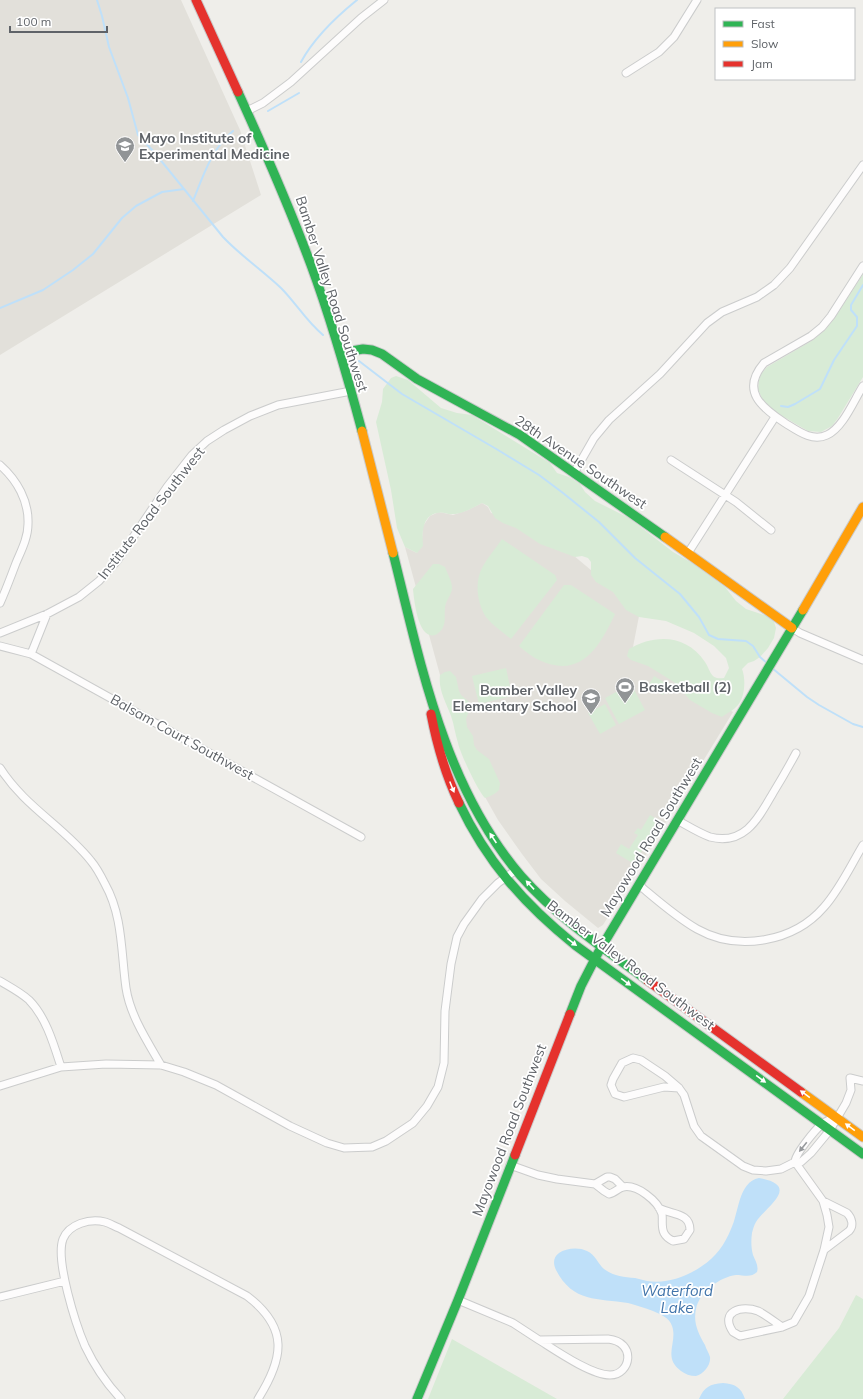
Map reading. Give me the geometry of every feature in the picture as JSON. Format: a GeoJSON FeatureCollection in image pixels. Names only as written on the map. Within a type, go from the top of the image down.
{"type":"FeatureCollection","features":[{"type":"Feature","properties":{"kind":"main road","name":"Bamber Valley Road Southwest"},"geometry":{"type":"LineString","coordinates":[[196,0],[277,178],[303,241],[351,391],[425,679],[446,747],[456,772],[477,814],[516,870],[539,896],[557,912],[602,947],[863,1137]]}},
{"type":"Feature","properties":{"kind":"main road","name":"28th Avenue Southwest"},"geometry":{"type":"LineString","coordinates":[[340,353],[354,349],[377,352],[388,358],[410,375],[440,393],[493,420],[520,436],[688,553],[792,628]]}},
{"type":"Feature","properties":{"kind":"main road","name":"Mayowood Road Southwest"},"geometry":{"type":"LineString","coordinates":[[417,1399],[458,1300],[575,999],[595,959],[863,507]]}},
{"type":"Feature","properties":{"kind":"main road","name":"Bamber Valley Road Southwest"},"geometry":{"type":"LineString","coordinates":[[425,679],[433,728],[442,760],[454,790],[477,836],[505,878],[531,907],[550,924],[595,959],[863,1154]]}},
{"type":"Feature","properties":{"kind":"street"},"geometry":{"type":"LineString","coordinates":[[247,112],[263,103],[291,82],[361,18],[384,0]]}},
{"type":"Feature","properties":{"kind":"street"},"geometry":{"type":"LineString","coordinates":[[626,73],[658,52],[674,37],[697,0]]}},
{"type":"Feature","properties":{"kind":"street"},"geometry":{"type":"LineString","coordinates":[[574,473],[600,431],[609,420],[660,374],[707,323],[722,312],[757,297],[774,285],[790,268],[863,165]]}},
{"type":"Feature","properties":{"kind":"street"},"geometry":{"type":"LineString","coordinates":[[863,266],[822,328],[764,364],[757,373],[754,384],[755,395],[761,405],[775,417],[807,436],[816,437],[827,435],[835,429],[842,421],[863,386]]}},
{"type":"Feature","properties":{"kind":"street","name":"Institute Road Southwest"},"geometry":{"type":"LineString","coordinates":[[0,634],[47,614],[79,597],[99,581],[117,561],[192,455],[208,441],[224,430],[250,416],[278,405],[351,391]]}},
{"type":"Feature","properties":{"kind":"street"},"geometry":{"type":"LineString","coordinates":[[688,553],[775,417]]}},
{"type":"Feature","properties":{"kind":"street"},"geometry":{"type":"LineString","coordinates":[[671,460],[725,494],[770,530]]}},
{"type":"Feature","properties":{"kind":"street"},"geometry":{"type":"LineString","coordinates":[[0,465],[15,482],[22,494],[28,513],[28,525],[26,538],[0,603]]}},
{"type":"Feature","properties":{"kind":"street"},"geometry":{"type":"LineString","coordinates":[[31,654],[47,614]]}},
{"type":"Feature","properties":{"kind":"street"},"geometry":{"type":"LineString","coordinates":[[792,628],[800,633],[863,660]]}},
{"type":"Feature","properties":{"kind":"street","name":"Balsam Court Southwest"},"geometry":{"type":"LineString","coordinates":[[0,646],[31,654],[362,837]]}},
{"type":"Feature","properties":{"kind":"street"},"geometry":{"type":"LineString","coordinates":[[677,820],[711,837],[729,837],[744,832],[757,820],[796,753]]}},
{"type":"Feature","properties":{"kind":"street"},"geometry":{"type":"LineString","coordinates":[[0,768],[9,783],[23,798],[72,840],[92,862],[106,886],[115,909],[121,935],[126,988],[130,1005],[142,1031],[161,1065]]}},
{"type":"Feature","properties":{"kind":"street"},"geometry":{"type":"LineString","coordinates":[[639,885],[690,924],[706,933],[716,937],[743,941],[766,939],[782,935],[795,929],[818,913],[834,894],[863,845]]}},
{"type":"Feature","properties":{"kind":"street"},"geometry":{"type":"LineString","coordinates":[[0,1086],[61,1067],[106,1064],[161,1065],[184,1072],[216,1085],[290,1126],[327,1143],[344,1148],[372,1147],[386,1141],[414,1123],[427,1106],[438,1087],[444,1063],[446,1011],[451,964],[458,938],[464,924],[490,889],[516,870]]}},
{"type":"Feature","properties":{"kind":"street"},"geometry":{"type":"LineString","coordinates":[[0,981],[16,990],[30,1001],[42,1017],[55,1046],[61,1067]]}},
{"type":"Feature","properties":{"kind":"street"},"geometry":{"type":"LineString","coordinates":[[679,1088],[664,1088],[624,1097],[615,1094],[611,1085],[612,1079],[625,1061],[632,1058],[640,1060],[669,1079],[679,1088],[684,1095],[691,1120],[698,1132],[706,1140],[738,1163],[752,1170],[766,1171],[781,1169],[795,1162],[803,1161],[826,1127],[836,1117],[846,1103],[851,1090],[850,1078],[863,1081]]}},
{"type":"Feature","properties":{"kind":"street"},"geometry":{"type":"LineString","coordinates":[[782,1327],[754,1310],[736,1310],[729,1316],[731,1330],[737,1335],[744,1335],[782,1327],[794,1322],[809,1296],[824,1250],[828,1234],[828,1221],[823,1201],[795,1162]]}},
{"type":"Feature","properties":{"kind":"street"},"geometry":{"type":"LineString","coordinates":[[510,1165],[547,1178],[595,1184],[609,1194],[623,1187],[641,1191],[659,1208],[662,1215],[663,1229],[666,1237],[673,1241],[684,1239],[690,1230],[690,1223],[686,1218],[680,1214],[668,1212],[659,1208]]}},
{"type":"Feature","properties":{"kind":"street"},"geometry":{"type":"LineString","coordinates":[[595,1184],[606,1177],[610,1177],[615,1179],[623,1187]]}},
{"type":"Feature","properties":{"kind":"street"},"geometry":{"type":"LineString","coordinates":[[823,1201],[848,1213],[852,1219],[851,1229],[824,1250]]}},
{"type":"Feature","properties":{"kind":"street"},"geometry":{"type":"LineString","coordinates":[[121,1399],[103,1376],[86,1347],[76,1323],[65,1281],[62,1257],[63,1240],[69,1229],[79,1224],[94,1220],[119,1228],[247,1296],[260,1306],[270,1319],[277,1334],[278,1349],[275,1367],[258,1399]]}},
{"type":"Feature","properties":{"kind":"street"},"geometry":{"type":"LineString","coordinates":[[0,1297],[65,1281]]}},
{"type":"Feature","properties":{"kind":"street"},"geometry":{"type":"LineString","coordinates":[[458,1300],[513,1323],[539,1340],[583,1366],[605,1374],[614,1375],[624,1368],[627,1362],[626,1348],[618,1340],[539,1340]]}},
{"type":"Feature","properties":{"kind":"shaded area","name":"Mayo Institute of Experimental Medicine"},"geometry":{"type":"Polygon","coordinates":[[[0,0],[181,0],[240,130],[261,195],[0,355],[0,0]]]}},
{"type":"Feature","properties":{"kind":"shaded area","name":"Bamber Valley Elementary School"},"geometry":{"type":"Polygon","coordinates":[[[482,503],[488,507],[491,513],[531,520],[640,611],[632,652],[733,712],[603,925],[598,928],[541,879],[498,820],[480,788],[440,675],[405,547],[417,553],[422,539],[423,526],[430,516],[439,512],[453,515],[482,503]]]}},
{"type":"Feature","properties":{"kind":"green space"},"geometry":{"type":"Polygon","coordinates":[[[863,274],[863,377],[832,426],[821,432],[808,431],[777,413],[764,403],[758,389],[761,374],[767,367],[813,340],[825,330],[834,319],[863,274]]]}},
{"type":"Feature","properties":{"kind":"green space"},"geometry":{"type":"Polygon","coordinates":[[[396,376],[408,380],[441,408],[457,413],[472,415],[550,463],[557,473],[569,477],[580,484],[585,492],[595,501],[629,518],[673,552],[692,563],[725,587],[736,601],[746,609],[767,616],[774,622],[776,628],[774,638],[768,648],[760,657],[748,663],[742,669],[744,688],[740,702],[736,707],[722,717],[712,713],[690,700],[674,682],[648,666],[631,660],[627,656],[629,649],[639,644],[659,639],[670,639],[689,646],[705,662],[713,676],[716,678],[724,678],[729,668],[726,658],[714,646],[694,633],[666,621],[639,617],[626,610],[613,592],[596,582],[591,575],[591,562],[588,558],[582,556],[575,557],[540,544],[516,528],[495,518],[488,506],[482,503],[460,513],[439,513],[432,515],[428,518],[424,526],[423,546],[417,553],[405,547],[397,528],[391,490],[376,422],[382,402],[383,389],[391,378],[396,376]]]}},
{"type":"Feature","properties":{"kind":"green space"},"geometry":{"type":"Polygon","coordinates":[[[502,539],[555,575],[557,580],[511,639],[486,617],[480,605],[478,592],[478,578],[480,572],[487,559],[502,539]]]}},
{"type":"Feature","properties":{"kind":"green space"},"geometry":{"type":"Polygon","coordinates":[[[433,564],[439,564],[445,567],[452,588],[445,605],[444,625],[441,631],[437,634],[429,635],[421,626],[418,618],[413,589],[433,564]]]}},
{"type":"Feature","properties":{"kind":"green space"},"geometry":{"type":"Polygon","coordinates":[[[564,585],[571,585],[615,614],[603,638],[595,648],[578,663],[566,666],[554,665],[539,660],[531,656],[519,646],[564,585]]]}},
{"type":"Feature","properties":{"kind":"green space"},"geometry":{"type":"Polygon","coordinates":[[[506,668],[512,696],[479,704],[472,676],[506,668]]]}},
{"type":"Feature","properties":{"kind":"green space"},"geometry":{"type":"Polygon","coordinates":[[[450,671],[456,677],[461,695],[469,702],[470,708],[466,719],[467,727],[473,736],[474,745],[477,750],[489,759],[500,783],[499,790],[493,795],[485,798],[474,780],[459,748],[452,719],[441,691],[440,675],[450,671]]]}},
{"type":"Feature","properties":{"kind":"green space"},"geometry":{"type":"Polygon","coordinates":[[[654,676],[669,685],[663,695],[648,686],[654,676]]]}},
{"type":"Feature","properties":{"kind":"green space","name":"Basketball (2)"},"geometry":{"type":"Polygon","coordinates":[[[631,684],[645,710],[619,724],[605,698],[631,684]]]}},
{"type":"Feature","properties":{"kind":"green space"},"geometry":{"type":"Polygon","coordinates":[[[605,704],[616,725],[600,734],[588,713],[605,704]]]}},
{"type":"Feature","properties":{"kind":"green space"},"geometry":{"type":"Polygon","coordinates":[[[650,815],[660,821],[634,864],[616,853],[621,844],[629,849],[638,835],[634,833],[638,828],[641,830],[650,815]]]}},
{"type":"Feature","properties":{"kind":"green space"},"geometry":{"type":"Polygon","coordinates":[[[856,1295],[863,1299],[863,1399],[783,1399],[839,1328],[856,1295]]]}},
{"type":"Feature","properties":{"kind":"green space"},"geometry":{"type":"Polygon","coordinates":[[[452,1339],[557,1399],[428,1399],[452,1339]]]}},
{"type":"Feature","properties":{"kind":"water","name":"Waterford Lake"},"geometry":{"type":"Polygon","coordinates":[[[759,1178],[772,1182],[778,1186],[780,1191],[773,1203],[754,1226],[751,1238],[753,1255],[757,1265],[757,1272],[750,1276],[736,1275],[723,1279],[711,1286],[701,1297],[696,1309],[695,1318],[698,1332],[710,1356],[710,1360],[706,1369],[699,1375],[688,1375],[675,1366],[671,1355],[673,1338],[672,1326],[671,1323],[664,1317],[653,1311],[628,1303],[597,1299],[578,1294],[563,1281],[556,1270],[554,1261],[556,1256],[562,1251],[576,1249],[590,1252],[604,1269],[619,1276],[654,1282],[676,1279],[683,1276],[696,1270],[712,1259],[720,1250],[734,1222],[743,1192],[747,1185],[759,1178]]]}},
{"type":"Feature","properties":{"kind":"water"},"geometry":{"type":"Polygon","coordinates":[[[714,1384],[731,1384],[737,1387],[742,1392],[745,1399],[699,1399],[708,1387],[714,1384]]]}},
{"type":"Feature","properties":{"kind":"waterway"},"geometry":{"type":"LineString","coordinates":[[97,0],[109,47],[128,98],[138,135],[154,152],[223,237],[281,288],[311,324],[323,335]]}},
{"type":"Feature","properties":{"kind":"waterway"},"geometry":{"type":"LineString","coordinates":[[301,62],[306,53],[326,28],[357,0]]}},
{"type":"Feature","properties":{"kind":"waterway"},"geometry":{"type":"LineString","coordinates":[[268,111],[299,93]]}},
{"type":"Feature","properties":{"kind":"waterway"},"geometry":{"type":"LineString","coordinates":[[193,201],[214,154],[219,146],[233,131]]}},
{"type":"Feature","properties":{"kind":"waterway"},"geometry":{"type":"LineString","coordinates":[[0,308],[43,290],[73,270],[93,254],[122,218],[136,206],[162,192],[184,189]]}},
{"type":"Feature","properties":{"kind":"waterway"},"geometry":{"type":"LineString","coordinates":[[781,406],[788,407],[795,404],[820,389],[834,360],[857,326],[857,317],[851,310],[851,305],[863,285]]}},
{"type":"Feature","properties":{"kind":"waterway"},"geometry":{"type":"LineString","coordinates":[[359,361],[402,394],[539,475],[599,522],[635,558],[680,594],[699,617],[709,635],[718,639],[746,641],[753,646],[760,657],[768,664]]}},
{"type":"Feature","properties":{"kind":"waterway"},"geometry":{"type":"LineString","coordinates":[[772,668],[819,705],[853,724],[863,727]]}},
{"type":"Feature","properties":{"kind":"traffic: fast"},"geometry":{"type":"LineString","coordinates":[[238,92],[276,178],[311,265],[351,389],[362,431]]}},
{"type":"Feature","properties":{"kind":"traffic: fast"},"geometry":{"type":"LineString","coordinates":[[340,353],[363,349],[372,350],[382,354],[417,379],[520,435],[665,537]]}},
{"type":"Feature","properties":{"kind":"traffic: fast"},"geometry":{"type":"LineString","coordinates":[[393,553],[414,638],[439,723],[454,764],[472,803],[495,841],[521,876],[535,891],[581,931],[647,980]]}},
{"type":"Feature","properties":{"kind":"traffic: fast"},"geometry":{"type":"LineString","coordinates":[[570,1014],[581,986],[598,953],[803,610]]}},
{"type":"Feature","properties":{"kind":"traffic: fast"},"geometry":{"type":"LineString","coordinates":[[459,803],[482,844],[508,881],[523,898],[557,930],[575,945],[863,1154]]}},
{"type":"Feature","properties":{"kind":"traffic: fast"},"geometry":{"type":"LineString","coordinates":[[417,1399],[515,1155]]}},
{"type":"Feature","properties":{"kind":"traffic: slow"},"geometry":{"type":"LineString","coordinates":[[362,431],[393,553]]}},
{"type":"Feature","properties":{"kind":"traffic: slow"},"geometry":{"type":"LineString","coordinates":[[803,610],[863,507]]}},
{"type":"Feature","properties":{"kind":"traffic: slow"},"geometry":{"type":"LineString","coordinates":[[665,537],[792,628]]}},
{"type":"Feature","properties":{"kind":"traffic: slow"},"geometry":{"type":"LineString","coordinates":[[801,1092],[863,1137]]}},
{"type":"Feature","properties":{"kind":"traffic: jam"},"geometry":{"type":"LineString","coordinates":[[196,0],[238,92]]}},
{"type":"Feature","properties":{"kind":"traffic: jam"},"geometry":{"type":"LineString","coordinates":[[431,714],[442,759],[459,803]]}},
{"type":"Feature","properties":{"kind":"traffic: jam"},"geometry":{"type":"LineString","coordinates":[[647,980],[801,1092]]}},
{"type":"Feature","properties":{"kind":"traffic: jam"},"geometry":{"type":"LineString","coordinates":[[515,1155],[570,1014]]}},
{"type":"Feature","properties":{"kind":"place","name":"Mayo Institute of Experimental Medicine"},"geometry":{"type":"Point","coordinates":[125,163]}},
{"type":"Feature","properties":{"kind":"place","name":"Basketball (2)"},"geometry":{"type":"Point","coordinates":[625,704]}},
{"type":"Feature","properties":{"kind":"place","name":"Bamber Valley Elementary School"},"geometry":{"type":"Point","coordinates":[591,715]}}]}
